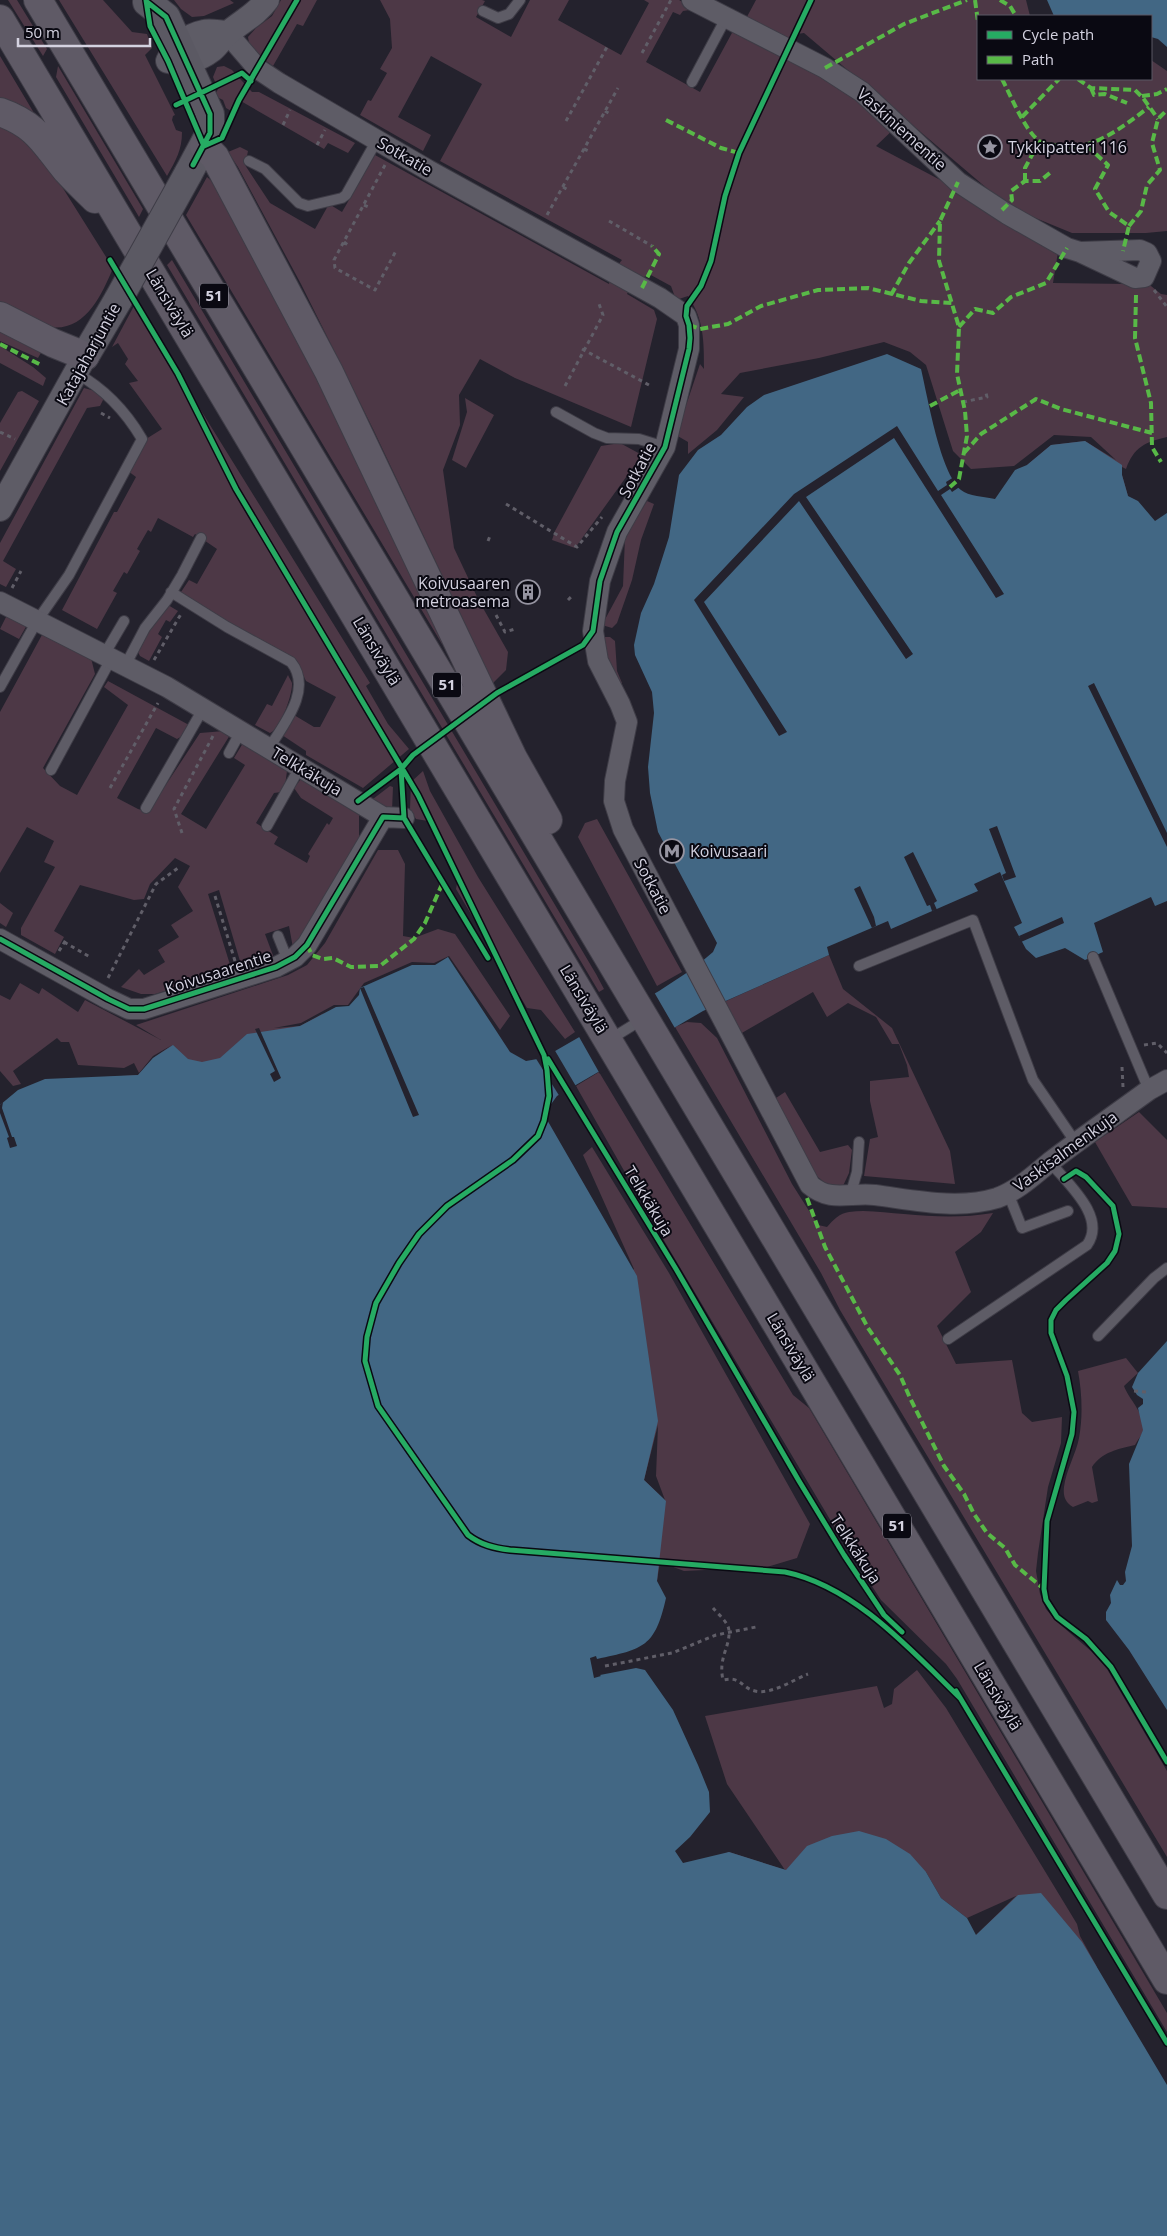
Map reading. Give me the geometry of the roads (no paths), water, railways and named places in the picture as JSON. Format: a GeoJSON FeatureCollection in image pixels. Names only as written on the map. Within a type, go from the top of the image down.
{"type":"FeatureCollection","features":[{"type":"Feature","properties":{"kind":"highway","name":"51"},"geometry":{"type":"LineString","coordinates":[[38,0],[1167,1895]]}},
{"type":"Feature","properties":{"kind":"highway","name":"Länsiväylä"},"geometry":{"type":"LineString","coordinates":[[0,19],[1167,1980]]}},
{"type":"Feature","properties":{"kind":"highway"},"geometry":{"type":"LineString","coordinates":[[0,112],[29,126],[48,144],[67,171],[126,230]]}},
{"type":"Feature","properties":{"kind":"highway"},"geometry":{"type":"LineString","coordinates":[[204,146],[215,157],[329,372],[513,758],[566,851],[589,925]]}},
{"type":"Feature","properties":{"kind":"highway"},"geometry":{"type":"LineString","coordinates":[[0,316],[54,344],[80,364]]}},
{"type":"Feature","properties":{"kind":"main road","name":"Katajaharjuntie"},"geometry":{"type":"LineString","coordinates":[[80,364],[118,300],[210,133],[210,114],[178,56],[150,26],[146,1]]}},
{"type":"Feature","properties":{"kind":"street"},"geometry":{"type":"LineString","coordinates":[[178,56],[212,50],[227,33],[259,10],[267,0]]}},
{"type":"Feature","properties":{"kind":"street","name":"Vaskiniementie"},"geometry":{"type":"LineString","coordinates":[[692,0],[825,68],[862,92],[958,182],[1006,214],[1058,243],[1080,252]]}},
{"type":"Feature","properties":{"kind":"street","name":"Sotkatie"},"geometry":{"type":"LineString","coordinates":[[227,33],[258,69],[279,83],[385,145],[660,298],[686,316],[689,325],[689,348],[665,447],[617,532],[600,581],[593,631],[598,661],[627,722],[615,781],[614,801],[623,829],[715,1008],[810,1186]]}},
{"type":"Feature","properties":{"kind":"street","name":"Katajaharjuntie"},"geometry":{"type":"LineString","coordinates":[[0,509],[80,364]]}},
{"type":"Feature","properties":{"kind":"street","name":"Telkkäkuja"},"geometry":{"type":"LineString","coordinates":[[0,602],[167,687],[382,817],[404,818]]}},
{"type":"Feature","properties":{"kind":"street","name":"Koivusaarentie"},"geometry":{"type":"LineString","coordinates":[[0,939],[129,1009],[144,1009],[288,961],[307,945],[382,817]]}},
{"type":"Feature","properties":{"kind":"street","name":"Vaskisalmenkuja"},"geometry":{"type":"LineString","coordinates":[[810,1186],[820,1194],[828,1196],[872,1195],[952,1203],[996,1198],[1008,1193],[1149,1090],[1167,1080]]}},
{"type":"Feature","properties":{"kind":"lane"},"geometry":{"type":"LineString","coordinates":[[483,11],[498,18],[509,14],[520,0]]}},
{"type":"Feature","properties":{"kind":"lane"},"geometry":{"type":"LineString","coordinates":[[692,82],[726,18]]}},
{"type":"Feature","properties":{"kind":"lane"},"geometry":{"type":"LineString","coordinates":[[249,161],[265,169],[299,203],[308,206],[342,198],[385,145]]}},
{"type":"Feature","properties":{"kind":"lane"},"geometry":{"type":"LineString","coordinates":[[0,687],[37,621],[69,575],[142,439],[131,420],[80,364]]}},
{"type":"Feature","properties":{"kind":"lane"},"geometry":{"type":"LineString","coordinates":[[556,412],[594,433],[608,438],[639,439],[665,447]]}},
{"type":"Feature","properties":{"kind":"lane"},"geometry":{"type":"LineString","coordinates":[[113,660],[145,628],[172,592],[201,538]]}},
{"type":"Feature","properties":{"kind":"lane"},"geometry":{"type":"LineString","coordinates":[[172,592],[192,606],[291,662],[296,667],[298,698],[269,748]]}},
{"type":"Feature","properties":{"kind":"lane"},"geometry":{"type":"LineString","coordinates":[[50,770],[113,660],[124,621]]}},
{"type":"Feature","properties":{"kind":"lane"},"geometry":{"type":"LineString","coordinates":[[146,808],[203,709]]}},
{"type":"Feature","properties":{"kind":"lane"},"geometry":{"type":"LineString","coordinates":[[229,753],[241,731]]}},
{"type":"Feature","properties":{"kind":"lane"},"geometry":{"type":"LineString","coordinates":[[267,826],[300,767]]}},
{"type":"Feature","properties":{"kind":"lane"},"geometry":{"type":"LineString","coordinates":[[860,966],[973,920],[1033,1080],[1076,1143]]}},
{"type":"Feature","properties":{"kind":"lane"},"geometry":{"type":"LineString","coordinates":[[278,936],[288,961]]}},
{"type":"Feature","properties":{"kind":"lane"},"geometry":{"type":"LineString","coordinates":[[1093,956],[1149,1090]]}},
{"type":"Feature","properties":{"kind":"lane"},"geometry":{"type":"LineString","coordinates":[[602,1030],[638,1008]]}},
{"type":"Feature","properties":{"kind":"lane"},"geometry":{"type":"LineString","coordinates":[[850,1196],[857,1172],[859,1142]]}},
{"type":"Feature","properties":{"kind":"lane"},"geometry":{"type":"LineString","coordinates":[[948,1339],[1087,1245],[1093,1237],[1094,1225],[1089,1210],[1050,1162]]}},
{"type":"Feature","properties":{"kind":"lane"},"geometry":{"type":"LineString","coordinates":[[1008,1193],[1022,1228],[1068,1211]]}},
{"type":"Feature","properties":{"kind":"lane"},"geometry":{"type":"LineString","coordinates":[[1098,1336],[1154,1278],[1167,1268]]}},
{"type":"Feature","properties":{"kind":"water"},"geometry":{"type":"Polygon","coordinates":[[[1047,0],[1167,0],[1167,47],[1158,39],[1152,37],[1152,15],[1054,15],[1047,0]]]}},
{"type":"Feature","properties":{"kind":"water"},"geometry":{"type":"Polygon","coordinates":[[[887,354],[921,369],[941,451],[954,481],[964,492],[995,499],[1015,470],[1027,465],[1051,445],[1085,441],[1122,465],[1122,475],[1128,496],[1138,501],[1155,521],[1167,513],[1167,901],[1155,906],[1151,897],[1094,923],[1103,952],[1085,960],[1065,948],[1036,958],[1026,949],[1014,927],[1022,923],[1000,872],[974,884],[978,891],[891,929],[888,921],[827,947],[829,955],[703,1011],[557,1096],[549,1107],[546,1118],[637,1276],[658,1421],[644,1480],[666,1501],[657,1581],[666,1598],[657,1627],[652,1636],[637,1648],[597,1659],[596,1656],[590,1658],[594,1678],[600,1675],[636,1668],[645,1670],[673,1710],[698,1765],[709,1792],[710,1812],[690,1837],[675,1851],[683,1863],[729,1852],[786,1870],[807,1846],[832,1836],[859,1831],[886,1839],[910,1854],[926,1872],[941,1898],[967,1918],[976,1935],[1018,1895],[1041,1893],[1082,1942],[1167,2085],[1167,2236],[0,2236],[0,1105],[18,1090],[45,1079],[138,1075],[153,1058],[173,1045],[188,1059],[202,1062],[220,1058],[247,1034],[300,1026],[336,1007],[349,1006],[359,995],[360,988],[412,965],[435,965],[448,957],[510,1052],[526,1061],[543,1058],[659,991],[694,968],[713,952],[717,943],[658,832],[650,793],[648,767],[654,713],[652,692],[635,655],[634,645],[641,613],[654,584],[669,537],[679,475],[698,450],[721,435],[747,407],[764,395],[887,354]]]}},
{"type":"Feature","properties":{"kind":"water"},"geometry":{"type":"Polygon","coordinates":[[[1167,1341],[1167,1710],[1129,1650],[1106,1620],[1106,1612],[1111,1603],[1110,1595],[1117,1580],[1120,1585],[1123,1585],[1126,1581],[1125,1572],[1132,1546],[1129,1464],[1143,1430],[1138,1408],[1143,1404],[1143,1399],[1137,1395],[1132,1387],[1138,1373],[1167,1341]]]}},
{"type":"Feature","properties":{"kind":"place","name":"Tykkipatteri 116"},"geometry":{"type":"Point","coordinates":[990,147]}},
{"type":"Feature","properties":{"kind":"place","name":"Koivusaaren metroasema"},"geometry":{"type":"Point","coordinates":[528,592]}},
{"type":"Feature","properties":{"kind":"place","name":"Koivusaari"},"geometry":{"type":"Point","coordinates":[672,851]}}]}
